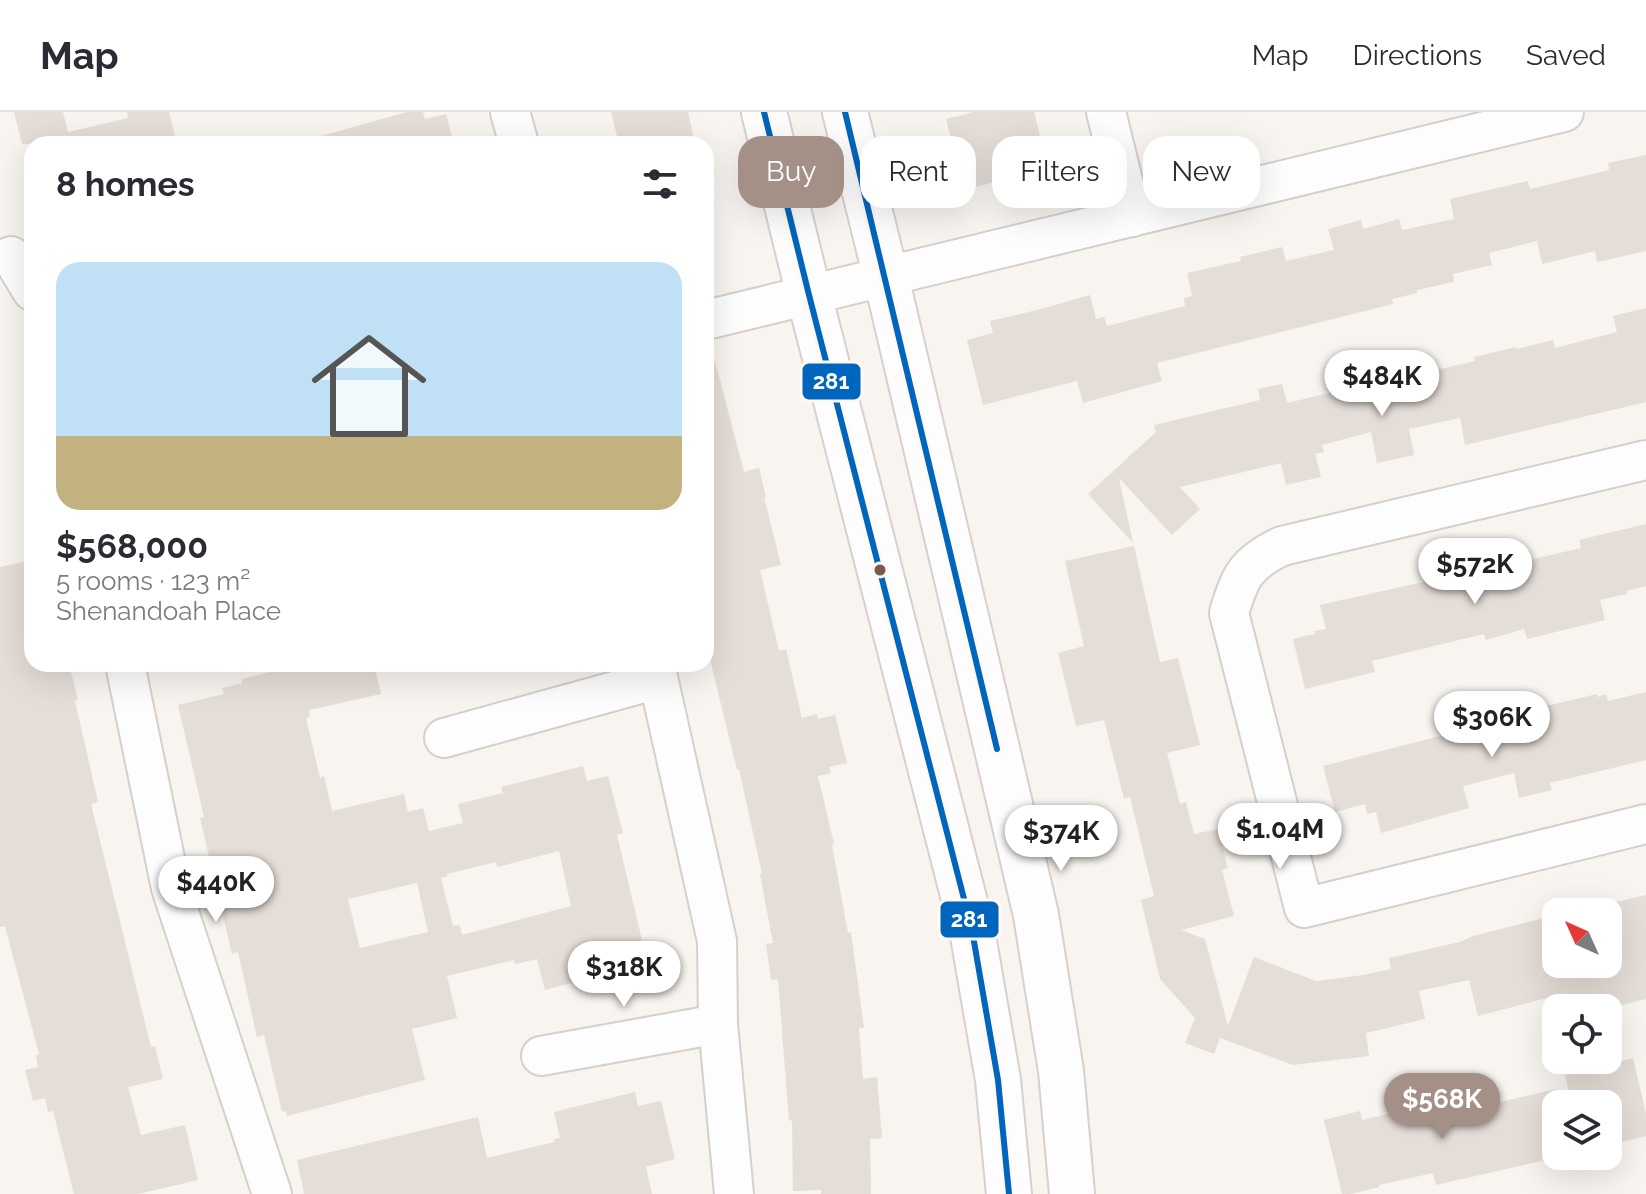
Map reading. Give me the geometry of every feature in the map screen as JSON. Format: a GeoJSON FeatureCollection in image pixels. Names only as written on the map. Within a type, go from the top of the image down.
{"type":"FeatureCollection","features":[{"type":"Feature","properties":{"kind":"main road"},"geometry":{"type":"LineString","coordinates":[[764,112],[972,930],[998,1080],[1009,1194]]}},
{"type":"Feature","properties":{"kind":"main road"},"geometry":{"type":"LineString","coordinates":[[845,112],[1036,915],[1061,1071],[1072,1194]]}},
{"type":"Feature","properties":{"kind":"street"},"geometry":{"type":"LineString","coordinates":[[510,112],[517,136]]}},
{"type":"Feature","properties":{"kind":"street"},"geometry":{"type":"LineString","coordinates":[[1106,112],[1132,217]]}},
{"type":"Feature","properties":{"kind":"street"},"geometry":{"type":"LineString","coordinates":[[714,318],[1132,217],[1489,121],[1564,112]]}},
{"type":"Feature","properties":{"kind":"street"},"geometry":{"type":"LineString","coordinates":[[14,251],[24,273]]}},
{"type":"Feature","properties":{"kind":"street"},"geometry":{"type":"LineString","coordinates":[[1646,460],[1282,546],[1262,555],[1247,570],[1236,588],[1229,613],[1304,908],[1646,824]]}},
{"type":"Feature","properties":{"kind":"street"},"geometry":{"type":"LineString","coordinates":[[127,672],[171,888],[272,1194]]}},
{"type":"Feature","properties":{"kind":"street"},"geometry":{"type":"LineString","coordinates":[[444,738],[653,672]]}},
{"type":"Feature","properties":{"kind":"street"},"geometry":{"type":"LineString","coordinates":[[656,672],[717,941],[718,1024],[734,1194]]}},
{"type":"Feature","properties":{"kind":"street"},"geometry":{"type":"LineString","coordinates":[[541,1056],[718,1024]]}},
{"type":"Feature","properties":{"kind":"building"},"geometry":{"type":"Polygon","coordinates":[[[14,112],[63,112],[68,132],[128,118],[127,112],[169,112],[175,136],[24,136],[22,144],[14,112]]]}},
{"type":"Feature","properties":{"kind":"building"},"geometry":{"type":"Polygon","coordinates":[[[407,112],[423,112],[425,119],[446,114],[452,136],[321,136],[407,112]]]}},
{"type":"Feature","properties":{"kind":"building"},"geometry":{"type":"Polygon","coordinates":[[[611,112],[688,112],[693,136],[617,136],[611,112]]]}},
{"type":"Feature","properties":{"kind":"building"},"geometry":{"type":"Polygon","coordinates":[[[974,112],[1034,112],[1040,136],[992,136],[992,183],[976,187],[976,136],[950,136],[946,119],[974,112]]]}},
{"type":"Feature","properties":{"kind":"building"},"geometry":{"type":"Polygon","coordinates":[[[1646,155],[1646,251],[1597,262],[1595,251],[1542,264],[1537,241],[1489,253],[1492,265],[1453,274],[1454,282],[1392,299],[1393,304],[1157,363],[1162,381],[1083,403],[1077,381],[983,405],[967,340],[993,333],[990,321],[1090,295],[1096,319],[1104,317],[1107,326],[1185,306],[1184,298],[1192,296],[1187,273],[1241,261],[1240,257],[1282,247],[1286,261],[1334,250],[1328,229],[1361,220],[1363,229],[1399,219],[1402,230],[1454,219],[1450,199],[1528,181],[1530,189],[1609,170],[1608,163],[1646,155]]]}},
{"type":"Feature","properties":{"kind":"building"},"geometry":{"type":"Polygon","coordinates":[[[1646,308],[1646,402],[1465,445],[1460,418],[1409,429],[1414,455],[1377,463],[1371,432],[1322,445],[1324,452],[1315,454],[1321,477],[1286,485],[1281,463],[1180,487],[1200,509],[1172,535],[1119,478],[1133,543],[1088,494],[1156,432],[1154,425],[1260,400],[1258,389],[1282,384],[1287,403],[1475,361],[1474,357],[1516,347],[1553,340],[1555,348],[1617,332],[1613,316],[1646,308]]]}},
{"type":"Feature","properties":{"kind":"building"},"geometry":{"type":"Polygon","coordinates":[[[714,361],[744,472],[759,468],[766,497],[781,565],[760,570],[779,651],[786,649],[802,718],[817,714],[818,719],[835,715],[847,763],[829,767],[831,773],[818,776],[834,844],[848,933],[851,932],[864,1028],[859,1028],[863,1079],[877,1077],[882,1138],[870,1139],[871,1194],[793,1191],[792,1120],[789,1121],[778,979],[771,980],[766,944],[773,943],[762,874],[739,769],[713,672],[714,361]]]}},
{"type":"Feature","properties":{"kind":"building"},"geometry":{"type":"Polygon","coordinates":[[[1646,524],[1646,586],[1600,600],[1605,620],[1527,639],[1524,629],[1486,640],[1484,634],[1372,661],[1375,672],[1305,689],[1293,639],[1326,629],[1320,605],[1428,581],[1502,560],[1504,566],[1581,548],[1579,540],[1646,524]]]}},
{"type":"Feature","properties":{"kind":"building"},"geometry":{"type":"Polygon","coordinates":[[[1134,546],[1160,662],[1178,658],[1200,745],[1167,753],[1180,804],[1186,802],[1194,834],[1218,829],[1228,868],[1222,870],[1234,916],[1181,930],[1205,939],[1228,1026],[1254,957],[1316,981],[1363,975],[1391,969],[1389,958],[1542,919],[1542,978],[1622,978],[1622,901],[1646,895],[1646,999],[1622,1005],[1622,994],[1542,994],[1542,999],[1478,1016],[1469,980],[1419,991],[1425,1019],[1366,1033],[1369,1056],[1293,1065],[1220,1038],[1214,1054],[1185,1043],[1195,1018],[1160,979],[1141,900],[1154,896],[1130,797],[1124,799],[1104,720],[1076,726],[1058,653],[1084,646],[1065,561],[1134,546]]]}},
{"type":"Feature","properties":{"kind":"building"},"geometry":{"type":"Polygon","coordinates":[[[24,562],[24,672],[71,672],[78,700],[75,701],[98,802],[91,804],[151,1047],[155,1046],[163,1079],[128,1087],[141,1135],[185,1125],[198,1180],[138,1194],[74,1194],[53,1111],[48,1112],[45,1098],[33,1101],[25,1070],[38,1067],[36,1055],[39,1054],[5,926],[0,927],[0,567],[24,562]]]}},
{"type":"Feature","properties":{"kind":"building"},"geometry":{"type":"Polygon","coordinates":[[[270,672],[376,672],[381,694],[309,710],[310,717],[306,718],[320,778],[324,776],[332,811],[404,794],[408,812],[423,808],[429,831],[463,823],[458,804],[503,793],[501,787],[583,766],[587,781],[608,776],[623,833],[617,835],[642,940],[619,945],[622,959],[576,970],[579,981],[545,990],[537,959],[515,964],[514,960],[447,976],[457,1018],[412,1029],[425,1080],[287,1116],[286,1111],[282,1112],[264,1035],[257,1037],[238,952],[232,954],[200,818],[204,817],[178,705],[224,694],[222,688],[242,683],[242,679],[270,672]],[[559,851],[497,867],[496,862],[441,878],[453,926],[460,925],[462,935],[571,906],[559,851]],[[417,883],[348,899],[360,948],[428,932],[417,883]]]}},
{"type":"Feature","properties":{"kind":"building"},"geometry":{"type":"Polygon","coordinates":[[[1646,692],[1646,760],[1550,783],[1552,790],[1519,798],[1514,773],[1463,786],[1469,808],[1381,833],[1376,812],[1367,814],[1365,804],[1335,812],[1323,766],[1597,694],[1597,697],[1606,694],[1608,701],[1646,692]]]}},
{"type":"Feature","properties":{"kind":"building"},"geometry":{"type":"Polygon","coordinates":[[[1633,1058],[1646,1113],[1646,1136],[1622,1142],[1622,1090],[1569,1090],[1565,1075],[1622,1074],[1622,1061],[1633,1058]]]}},
{"type":"Feature","properties":{"kind":"building"},"geometry":{"type":"Polygon","coordinates":[[[635,1092],[638,1106],[661,1101],[675,1159],[646,1167],[652,1194],[304,1194],[297,1160],[478,1117],[487,1158],[555,1142],[554,1139],[560,1138],[554,1112],[635,1092]]]}},
{"type":"Feature","properties":{"kind":"building"},"geometry":{"type":"Polygon","coordinates":[[[1542,1092],[1542,1161],[1436,1185],[1433,1173],[1342,1194],[1324,1120],[1360,1111],[1362,1120],[1459,1097],[1463,1111],[1542,1092]]]}},
{"type":"Feature","properties":{"kind":"transit line","name":"281"},"geometry":{"type":"LineString","coordinates":[[764,112],[972,930],[998,1080],[1009,1194]]}},
{"type":"Feature","properties":{"kind":"transit line","name":"281"},"geometry":{"type":"LineString","coordinates":[[845,112],[997,749]]}}]}
